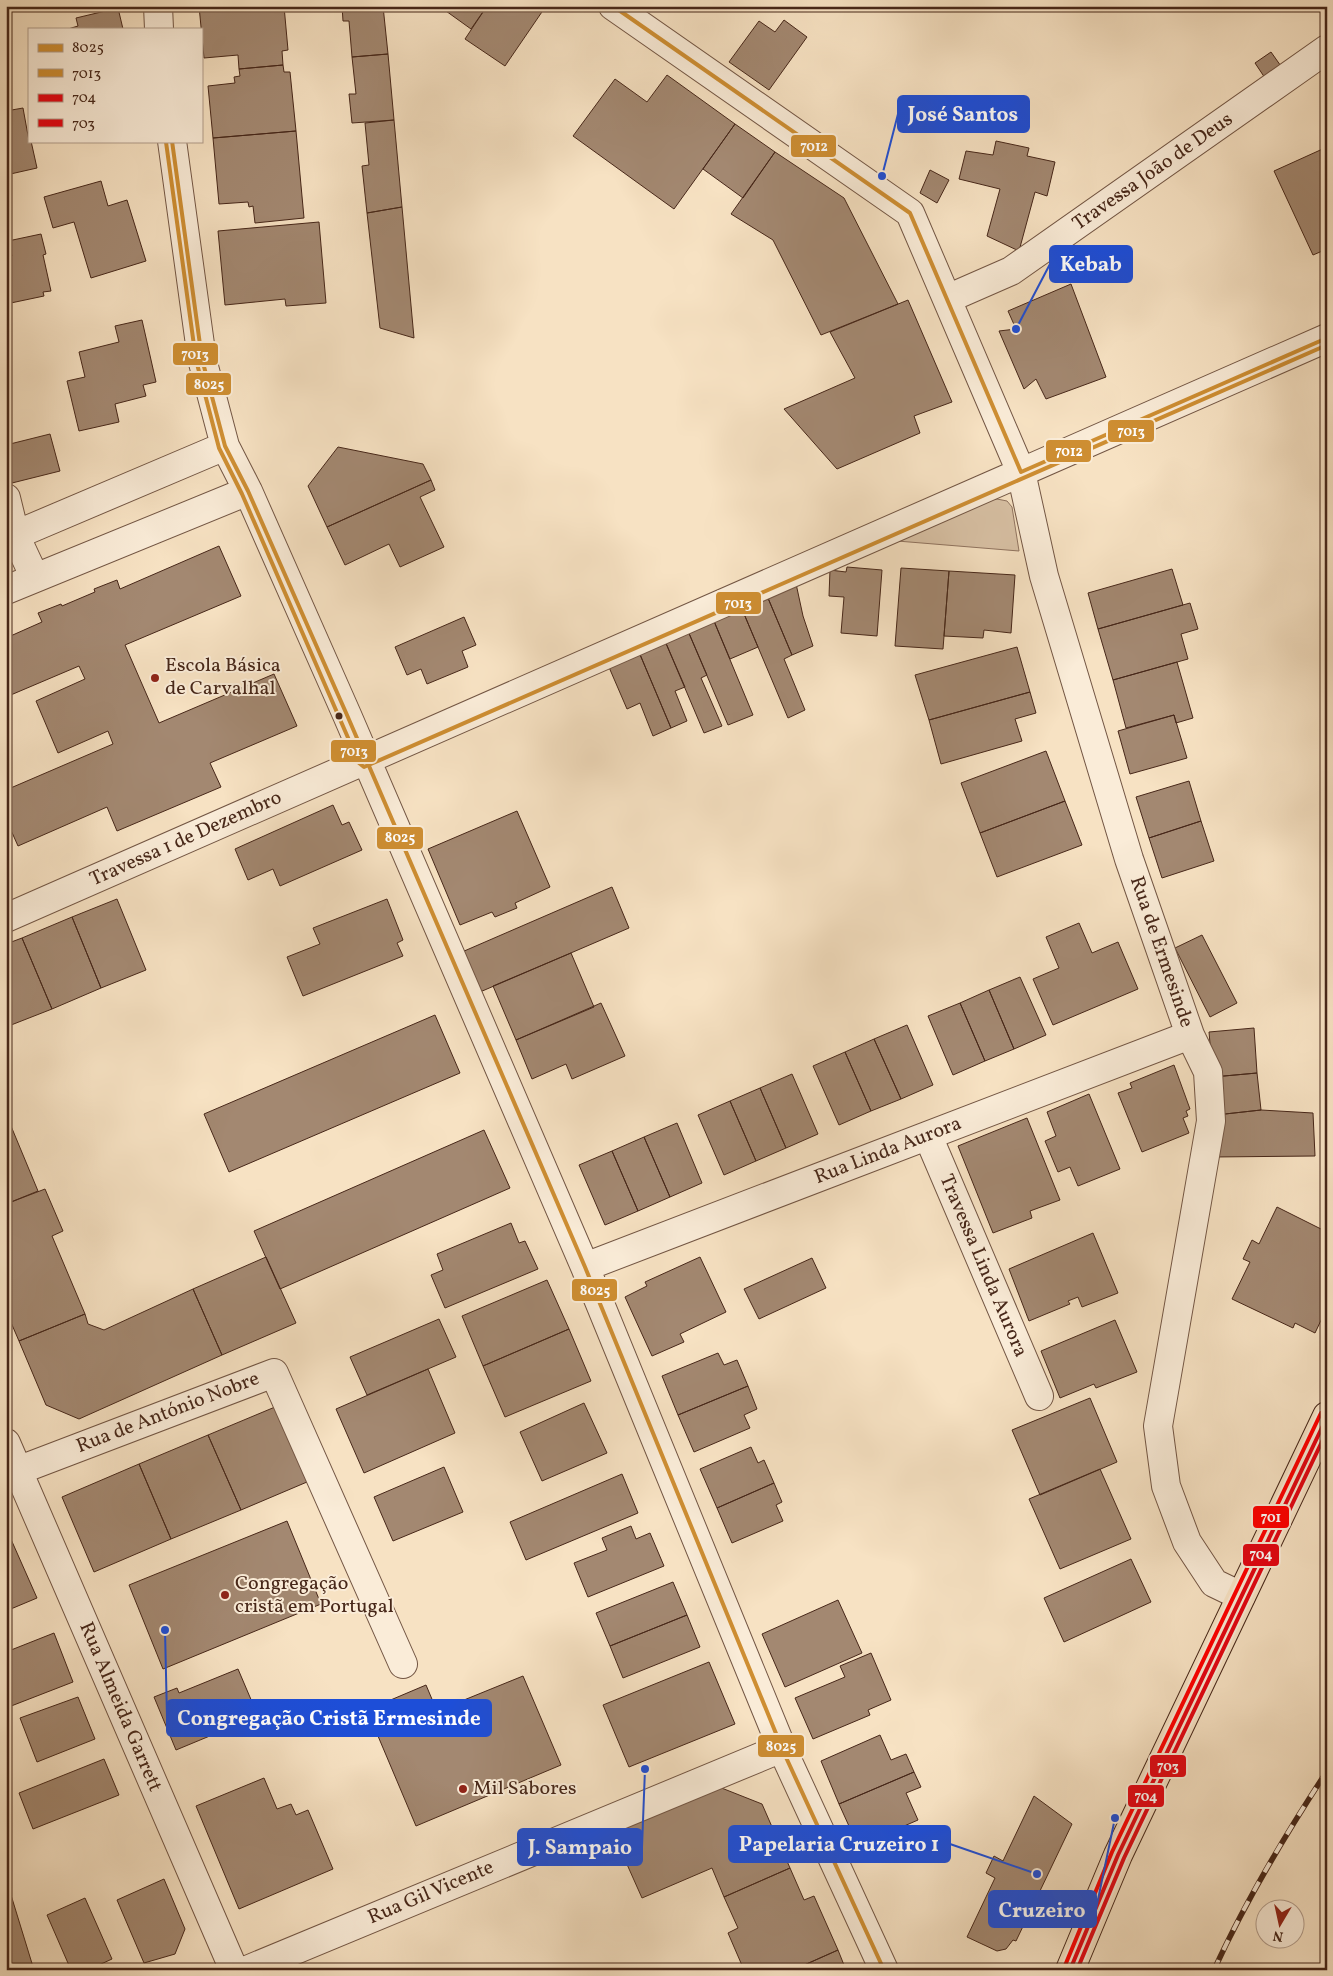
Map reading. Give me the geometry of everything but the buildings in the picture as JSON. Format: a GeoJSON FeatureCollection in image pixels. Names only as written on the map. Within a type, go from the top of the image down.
{"type":"FeatureCollection","features":[{"type":"Feature","properties":{"kind":"main road"},"geometry":{"type":"LineString","coordinates":[[1070,1970],[1118,1855],[1327,1416]]}},
{"type":"Feature","properties":{"kind":"street"},"geometry":{"type":"LineString","coordinates":[[158,6],[159,28]]}},
{"type":"Feature","properties":{"kind":"street","name":"Rua de Ermesinde"},"geometry":{"type":"LineString","coordinates":[[613,6],[910,213],[1021,472],[1039,559],[1128,859],[1190,1035],[1208,1072],[1211,1121],[1158,1426],[1166,1486],[1187,1542],[1214,1583],[1241,1596]]}},
{"type":"Feature","properties":{"kind":"street","name":"Travessa João de Deus"},"geometry":{"type":"LineString","coordinates":[[947,299],[1011,271],[1327,49]]}},
{"type":"Feature","properties":{"kind":"street"},"geometry":{"type":"LineString","coordinates":[[172,142],[202,359],[225,446],[248,491],[585,1267],[782,1748],[884,1970]]}},
{"type":"Feature","properties":{"kind":"street","name":"Travessa 1 de Dezembro"},"geometry":{"type":"LineString","coordinates":[[6,918],[1327,338]]}},
{"type":"Feature","properties":{"kind":"street"},"geometry":{"type":"LineString","coordinates":[[11,537],[225,446]]}},
{"type":"Feature","properties":{"kind":"street"},"geometry":{"type":"LineString","coordinates":[[6,590],[248,491]]}},
{"type":"Feature","properties":{"kind":"street"},"geometry":{"type":"LineString","coordinates":[[6,498],[11,537],[35,578]]}},
{"type":"Feature","properties":{"kind":"street","name":"Rua Linda Aurora"},"geometry":{"type":"LineString","coordinates":[[585,1267],[1190,1035]]}},
{"type":"Feature","properties":{"kind":"street","name":"Travessa Linda Aurora"},"geometry":{"type":"LineString","coordinates":[[928,1136],[1039,1396]]}},
{"type":"Feature","properties":{"kind":"street","name":"Rua de António Nobre"},"geometry":{"type":"LineString","coordinates":[[17,1471],[274,1373],[403,1664]]}},
{"type":"Feature","properties":{"kind":"street","name":"Rua Almeida Garrett"},"geometry":{"type":"LineString","coordinates":[[6,1443],[234,1970]]}},
{"type":"Feature","properties":{"kind":"street","name":"Rua Gil Vicente"},"geometry":{"type":"LineString","coordinates":[[247,1970],[782,1748]]}},
{"type":"Feature","properties":{"kind":"shaded area"},"geometry":{"type":"Polygon","coordinates":[[[987,500],[1007,501],[1012,507],[1019,551],[885,540],[987,500]]]}},
{"type":"Feature","properties":{"kind":"railway"},"geometry":{"type":"LineString","coordinates":[[1214,1970],[1239,1918],[1267,1868],[1327,1771]]}},
{"type":"Feature","properties":{"kind":"transit line","name":"7012"},"geometry":{"type":"LineString","coordinates":[[613,6],[910,213],[1021,472],[1327,338]]}},
{"type":"Feature","properties":{"kind":"transit line","name":"7013"},"geometry":{"type":"LineString","coordinates":[[166,142],[196,360],[219,448],[242,494],[359,763],[364,767],[1327,345]]}},
{"type":"Feature","properties":{"kind":"transit line","name":"8025"},"geometry":{"type":"LineString","coordinates":[[172,142],[202,359],[225,446],[248,491],[347,715],[585,1267],[784,1753],[884,1970]]}},
{"type":"Feature","properties":{"kind":"transit line","name":"701"},"geometry":{"type":"LineString","coordinates":[[1064,1968],[1112,1852],[1321,1413]]}},
{"type":"Feature","properties":{"kind":"transit line","name":"704"},"geometry":{"type":"LineString","coordinates":[[1070,1970],[1118,1855],[1327,1417]]}},
{"type":"Feature","properties":{"kind":"transit line","name":"703"},"geometry":{"type":"LineString","coordinates":[[1077,1970],[1124,1858],[1327,1431]]}},
{"type":"Feature","properties":{"kind":"place","name":"José Santos"},"geometry":{"type":"Point","coordinates":[882,176]}},
{"type":"Feature","properties":{"kind":"place","name":"Kebab"},"geometry":{"type":"Point","coordinates":[1016,329]}},
{"type":"Feature","properties":{"kind":"place","name":"Escola Básica de Carvalhal"},"geometry":{"type":"Point","coordinates":[155,678]}},
{"type":"Feature","properties":{"kind":"place","name":"Congregação cristã em Portugal"},"geometry":{"type":"Point","coordinates":[225,1595]}},
{"type":"Feature","properties":{"kind":"place","name":"Congregação Cristã Ermesinde"},"geometry":{"type":"Point","coordinates":[165,1630]}},
{"type":"Feature","properties":{"kind":"place","name":"J. Sampaio"},"geometry":{"type":"Point","coordinates":[645,1769]}},
{"type":"Feature","properties":{"kind":"place","name":"Mil Sabores"},"geometry":{"type":"Point","coordinates":[463,1789]}},
{"type":"Feature","properties":{"kind":"place","name":"Cruzeiro"},"geometry":{"type":"Point","coordinates":[1115,1818]}},
{"type":"Feature","properties":{"kind":"place","name":"Papelaria Cruzeiro 1"},"geometry":{"type":"Point","coordinates":[1037,1874]}}]}
